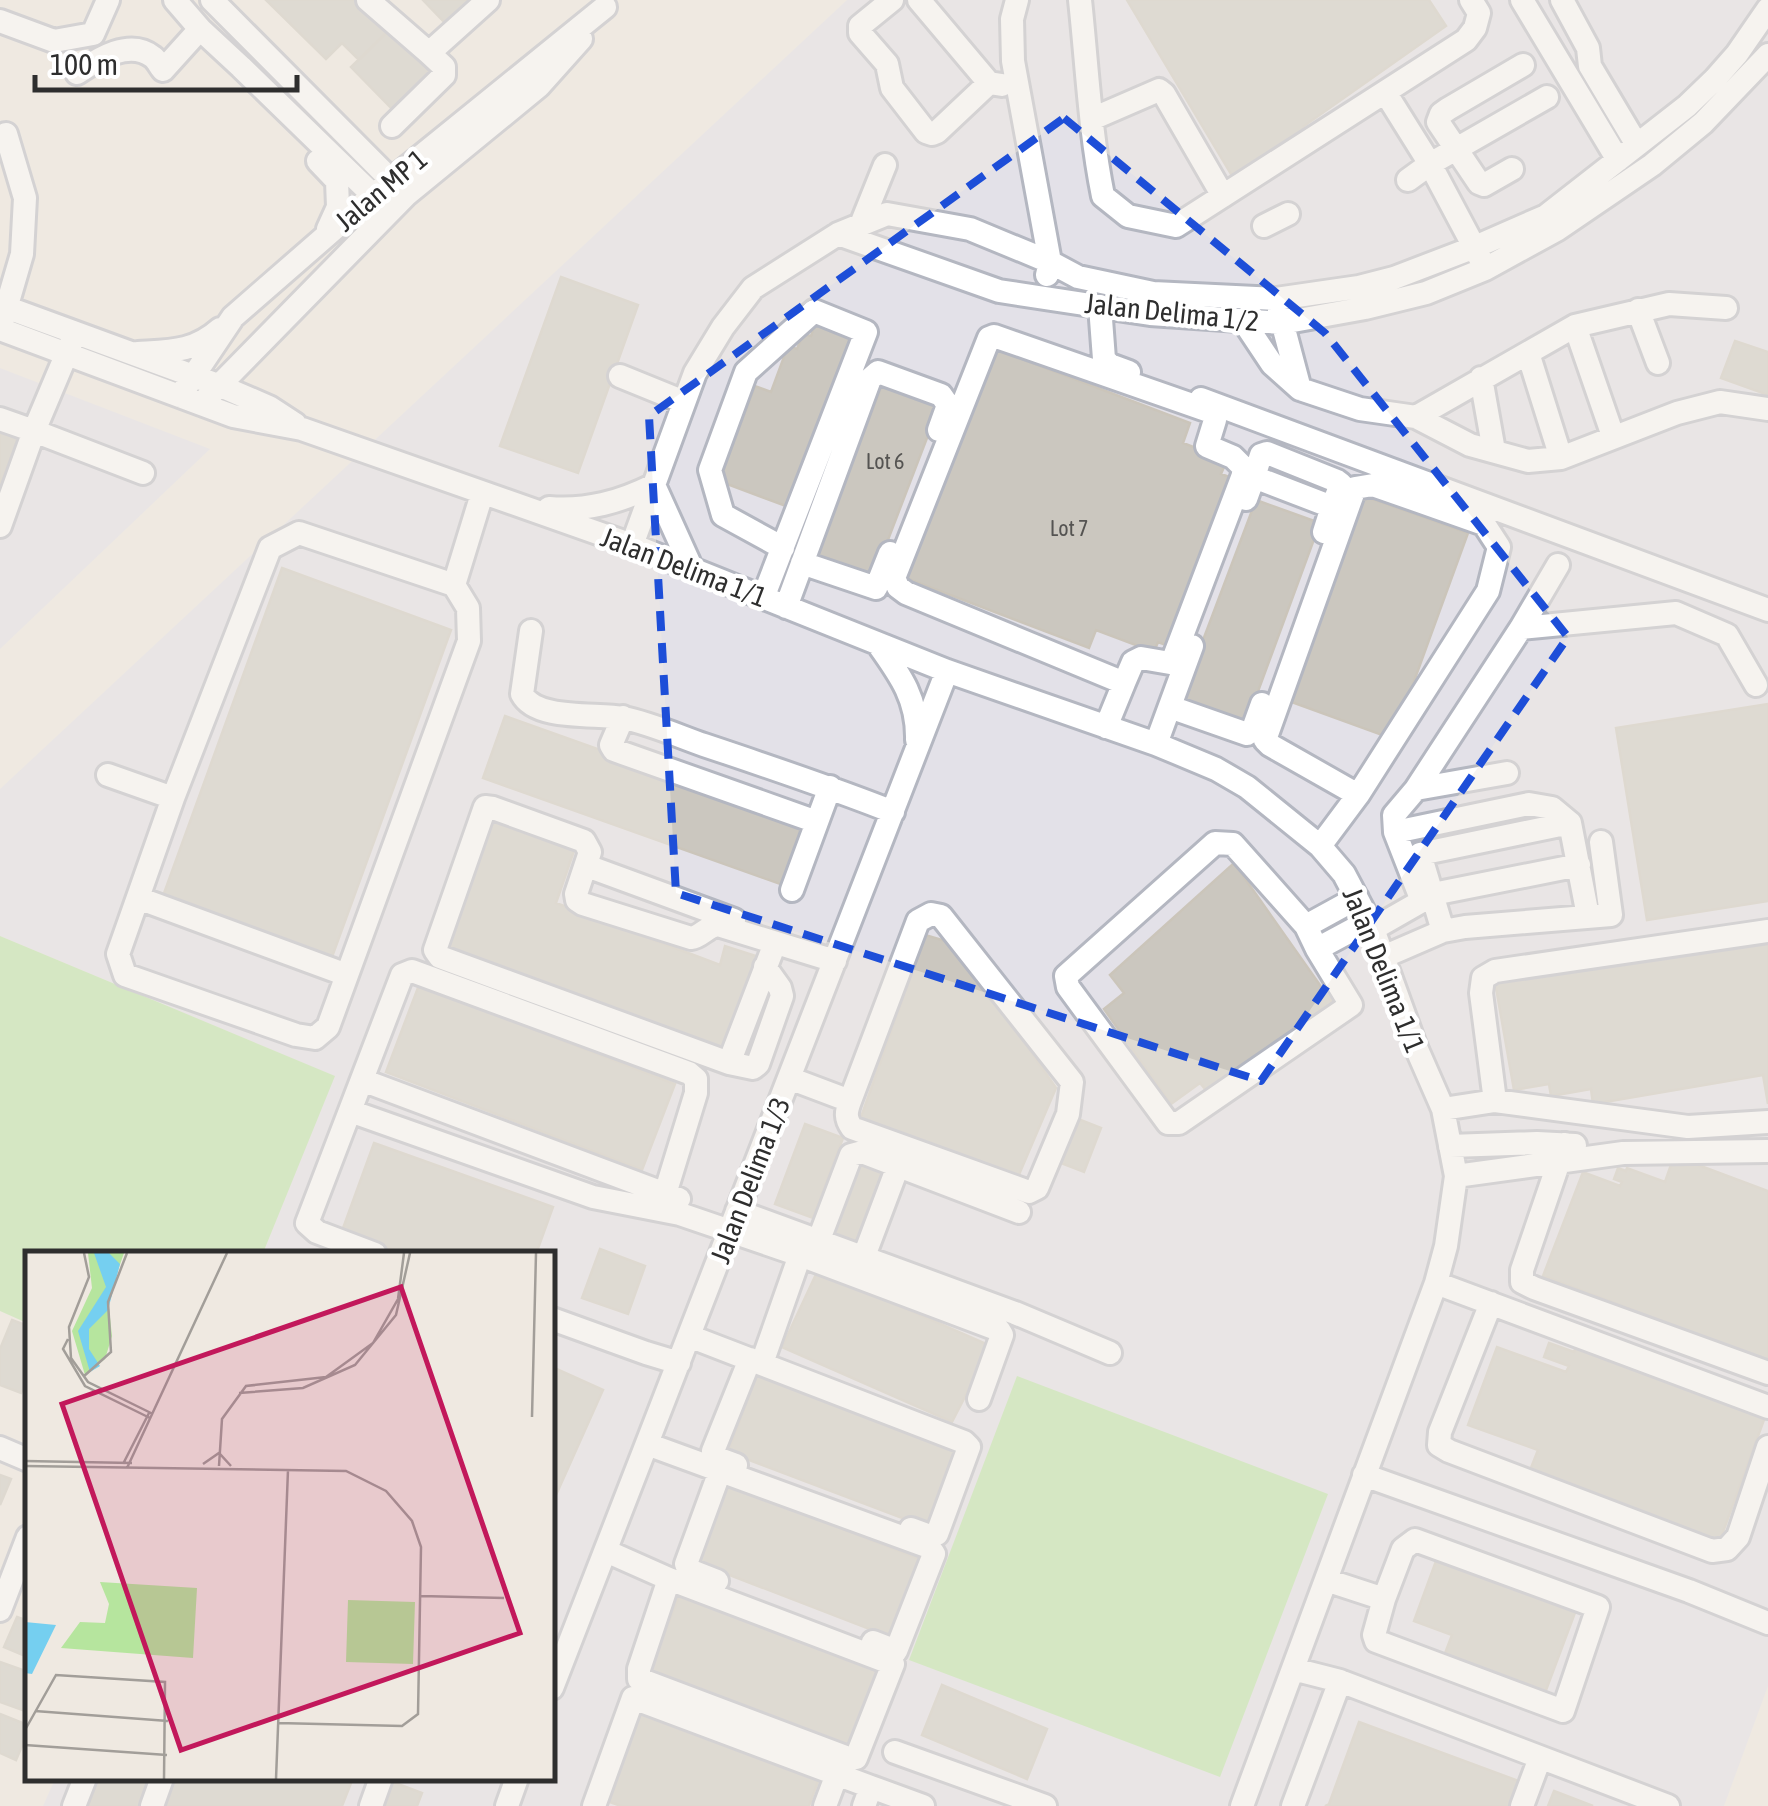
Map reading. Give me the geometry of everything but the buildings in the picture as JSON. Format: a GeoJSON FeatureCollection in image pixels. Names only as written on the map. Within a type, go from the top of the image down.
{"type":"FeatureCollection","features":[{"type":"Feature","properties":{"kind":"street"},"geometry":{"type":"LineString","coordinates":[[0,21],[54,41],[94,34],[108,0]]}},
{"type":"Feature","properties":{"kind":"street"},"geometry":{"type":"LineString","coordinates":[[175,0],[200,30],[390,195]]}},
{"type":"Feature","properties":{"kind":"street"},"geometry":{"type":"LineString","coordinates":[[212,0],[390,195]]}},
{"type":"Feature","properties":{"kind":"street"},"geometry":{"type":"LineString","coordinates":[[368,0],[433,49]]}},
{"type":"Feature","properties":{"kind":"street"},"geometry":{"type":"LineString","coordinates":[[387,0],[433,49],[444,67],[444,74],[392,126]]}},
{"type":"Feature","properties":{"kind":"street"},"geometry":{"type":"LineString","coordinates":[[433,49],[488,0]]}},
{"type":"Feature","properties":{"kind":"street"},"geometry":{"type":"LineString","coordinates":[[892,0],[860,26],[860,33],[887,64],[892,88],[926,132],[937,132],[989,83]]}},
{"type":"Feature","properties":{"kind":"street"},"geometry":{"type":"LineString","coordinates":[[919,0],[989,83],[1018,88]]}},
{"type":"Feature","properties":{"kind":"street"},"geometry":{"type":"LineString","coordinates":[[1017,0],[1012,19],[1013,61],[1050,262],[1042,298]]}},
{"type":"Feature","properties":{"kind":"street"},"geometry":{"type":"LineString","coordinates":[[1080,0],[1093,150],[1102,196],[1128,216],[1176,226],[1466,40],[1476,28],[1479,13],[1471,0]]}},
{"type":"Feature","properties":{"kind":"street"},"geometry":{"type":"LineString","coordinates":[[1522,0],[1618,160]]}},
{"type":"Feature","properties":{"kind":"street","name":"Jalan MP 1"},"geometry":{"type":"LineString","coordinates":[[218,385],[390,195],[608,3]]}},
{"type":"Feature","properties":{"kind":"street"},"geometry":{"type":"LineString","coordinates":[[1572,4],[1588,48],[1590,66],[1637,145]]}},
{"type":"Feature","properties":{"kind":"street"},"geometry":{"type":"LineString","coordinates":[[1385,92],[1430,164],[1480,258],[1546,216],[1637,145],[1695,114],[1723,85],[1757,63],[1765,19]]}},
{"type":"Feature","properties":{"kind":"street"},"geometry":{"type":"LineString","coordinates":[[77,74],[104,55],[134,50],[152,56],[163,70],[200,30]]}},
{"type":"Feature","properties":{"kind":"street"},"geometry":{"type":"LineString","coordinates":[[1512,169],[1480,184],[1438,122],[1442,114],[1523,64]]}},
{"type":"Feature","properties":{"kind":"street"},"geometry":{"type":"LineString","coordinates":[[242,67],[273,112],[336,180],[337,214],[321,240]]}},
{"type":"Feature","properties":{"kind":"street"},"geometry":{"type":"LineString","coordinates":[[1092,119],[1158,90],[1164,94],[1223,196]]}},
{"type":"Feature","properties":{"kind":"street"},"geometry":{"type":"LineString","coordinates":[[1408,180],[1546,98]]}},
{"type":"Feature","properties":{"kind":"street","name":"Jalan Delima 1/2"},"geometry":{"type":"LineString","coordinates":[[632,545],[696,372],[723,327],[754,288],[886,214],[970,229],[1078,277],[1153,294],[1276,299],[1360,287],[1480,258],[1558,228],[1652,165],[1695,114]]}},
{"type":"Feature","properties":{"kind":"street"},"geometry":{"type":"LineString","coordinates":[[2,317],[22,254],[25,198],[6,134]]}},
{"type":"Feature","properties":{"kind":"street"},"geometry":{"type":"LineString","coordinates":[[851,233],[885,165]]}},
{"type":"Feature","properties":{"kind":"street","name":"Jalan MP 1"},"geometry":{"type":"LineString","coordinates":[[191,392],[233,317],[321,240],[390,195]]}},
{"type":"Feature","properties":{"kind":"street"},"geometry":{"type":"LineString","coordinates":[[1264,226],[1288,214]]}},
{"type":"Feature","properties":{"kind":"street","name":"Jalan Delima 1/2"},"geometry":{"type":"LineString","coordinates":[[851,233],[999,291],[1150,314],[1244,322],[1282,322],[1396,302],[1426,292],[1480,258]]}},
{"type":"Feature","properties":{"kind":"street"},"geometry":{"type":"LineString","coordinates":[[1276,299],[1300,389]]}},
{"type":"Feature","properties":{"kind":"street"},"geometry":{"type":"LineString","coordinates":[[1416,417],[1575,326],[1669,304],[1726,308]]}},
{"type":"Feature","properties":{"kind":"street"},"geometry":{"type":"LineString","coordinates":[[1100,306],[1104,359],[1110,365],[1768,610]]}},
{"type":"Feature","properties":{"kind":"street"},"geometry":{"type":"LineString","coordinates":[[1638,310],[1658,363]]}},
{"type":"Feature","properties":{"kind":"street"},"geometry":{"type":"LineString","coordinates":[[763,598],[783,548],[866,332],[814,311],[746,372],[710,470],[723,515],[783,548]]}},
{"type":"Feature","properties":{"kind":"street","name":"Jalan Delima 1/1"},"geometry":{"type":"LineString","coordinates":[[2,317],[191,392],[218,385],[269,406],[302,429]]}},
{"type":"Feature","properties":{"kind":"street"},"geometry":{"type":"LineString","coordinates":[[130,353],[182,350],[212,336],[233,317]]}},
{"type":"Feature","properties":{"kind":"street"},"geometry":{"type":"LineString","coordinates":[[1244,322],[1272,364],[1300,389],[1360,409],[1416,417],[1470,445],[1528,461],[1562,458],[1677,413],[1720,402],[1768,409]]}},
{"type":"Feature","properties":{"kind":"street"},"geometry":{"type":"LineString","coordinates":[[1575,326],[1614,436]]}},
{"type":"Feature","properties":{"kind":"street"},"geometry":{"type":"LineString","coordinates":[[1106,726],[1133,662],[1140,658],[1170,663],[1174,657],[1243,467],[1233,457],[1207,446],[1216,420],[1212,412],[994,336],[989,338],[894,578],[906,593],[1124,683]]}},
{"type":"Feature","properties":{"kind":"street"},"geometry":{"type":"LineString","coordinates":[[0,526],[71,343]]}},
{"type":"Feature","properties":{"kind":"street","name":"Jalan Delima 1/1"},"geometry":{"type":"LineString","coordinates":[[71,343],[130,353],[233,416],[302,429],[632,545],[947,671],[1216,769],[1247,787],[1320,846],[1344,874],[1371,925],[1443,1108],[1456,1176],[1446,1246],[1436,1283],[1242,1806]]}},
{"type":"Feature","properties":{"kind":"street"},"geometry":{"type":"LineString","coordinates":[[1528,352],[1562,458]]}},
{"type":"Feature","properties":{"kind":"street"},"geometry":{"type":"LineString","coordinates":[[247,354],[252,382],[269,406]]}},
{"type":"Feature","properties":{"kind":"street"},"geometry":{"type":"LineString","coordinates":[[786,607],[802,563],[870,379],[878,372],[941,395],[948,405],[876,588],[802,563]]}},
{"type":"Feature","properties":{"kind":"street"},"geometry":{"type":"LineString","coordinates":[[620,376],[684,402]]}},
{"type":"Feature","properties":{"kind":"street"},"geometry":{"type":"LineString","coordinates":[[1481,378],[1494,451]]}},
{"type":"Feature","properties":{"kind":"street"},"geometry":{"type":"LineString","coordinates":[[0,418],[143,474]]}},
{"type":"Feature","properties":{"kind":"street"},"geometry":{"type":"LineString","coordinates":[[1156,744],[1170,706],[1254,478],[1332,508],[1253,729],[1247,734],[1170,706]]}},
{"type":"Feature","properties":{"kind":"street"},"geometry":{"type":"LineString","coordinates":[[518,506],[590,508],[654,485],[692,569]]}},
{"type":"Feature","properties":{"kind":"street"},"geometry":{"type":"LineString","coordinates":[[1320,846],[1358,795],[1488,591],[1499,547],[1484,524],[1373,485],[1356,488],[1265,740],[1358,795]]}},
{"type":"Feature","properties":{"kind":"street"},"geometry":{"type":"LineString","coordinates":[[454,584],[482,494]]}},
{"type":"Feature","properties":{"kind":"street"},"geometry":{"type":"LineString","coordinates":[[298,533],[454,584],[468,608],[469,640],[328,1028],[315,1038],[296,1036],[125,976],[118,954],[173,798],[270,548],[298,533]]}},
{"type":"Feature","properties":{"kind":"street"},"geometry":{"type":"LineString","coordinates":[[1317,949],[1422,901],[1395,832],[1394,815],[1416,789],[1522,628],[1558,565]]}},
{"type":"Feature","properties":{"kind":"street"},"geometry":{"type":"LineString","coordinates":[[1676,613],[1689,581]]}},
{"type":"Feature","properties":{"kind":"street"},"geometry":{"type":"LineString","coordinates":[[1522,628],[1676,613],[1727,635],[1756,685]]}},
{"type":"Feature","properties":{"kind":"street"},"geometry":{"type":"LineString","coordinates":[[531,631],[522,694],[534,707],[582,716],[623,717],[893,812]]}},
{"type":"Feature","properties":{"kind":"street"},"geometry":{"type":"LineString","coordinates":[[878,644],[903,679],[918,718],[917,749]]}},
{"type":"Feature","properties":{"kind":"street","name":"Jalan Delima 1/3"},"geometry":{"type":"LineString","coordinates":[[555,1675],[947,671]]}},
{"type":"Feature","properties":{"kind":"street"},"geometry":{"type":"LineString","coordinates":[[623,717],[611,745],[614,750],[817,822]]}},
{"type":"Feature","properties":{"kind":"street"},"geometry":{"type":"LineString","coordinates":[[756,800],[769,766]]}},
{"type":"Feature","properties":{"kind":"street"},"geometry":{"type":"LineString","coordinates":[[1416,789],[1507,773]]}},
{"type":"Feature","properties":{"kind":"street"},"geometry":{"type":"LineString","coordinates":[[108,775],[173,798]]}},
{"type":"Feature","properties":{"kind":"street"},"geometry":{"type":"LineString","coordinates":[[792,890],[830,787]]}},
{"type":"Feature","properties":{"kind":"street"},"geometry":{"type":"LineString","coordinates":[[1395,832],[1529,804],[1552,808],[1570,823],[1588,916]]}},
{"type":"Feature","properties":{"kind":"street"},"geometry":{"type":"LineString","coordinates":[[774,943],[729,1063],[440,957],[435,950],[485,808],[493,808],[584,841],[590,852],[576,894],[583,904],[691,938],[718,925],[836,959]]}},
{"type":"Feature","properties":{"kind":"street"},"geometry":{"type":"LineString","coordinates":[[1443,931],[1420,854],[1570,823]]}},
{"type":"Feature","properties":{"kind":"street"},"geometry":{"type":"LineString","coordinates":[[1383,957],[1443,931],[1465,926],[1611,914],[1601,842]]}},
{"type":"Feature","properties":{"kind":"street"},"geometry":{"type":"LineString","coordinates":[[1214,843],[1234,844],[1306,926],[1351,1005],[1179,1123],[1168,1123],[1068,986],[1066,976],[1214,843]]}},
{"type":"Feature","properties":{"kind":"street"},"geometry":{"type":"LineString","coordinates":[[1433,894],[1579,865]]}},
{"type":"Feature","properties":{"kind":"street"},"geometry":{"type":"LineString","coordinates":[[586,866],[836,959]]}},
{"type":"Feature","properties":{"kind":"street"},"geometry":{"type":"LineString","coordinates":[[138,898],[347,975]]}},
{"type":"Feature","properties":{"kind":"street"},"geometry":{"type":"LineString","coordinates":[[1306,926],[1357,898]]}},
{"type":"Feature","properties":{"kind":"street"},"geometry":{"type":"LineString","coordinates":[[931,914],[941,916],[1072,1082],[1068,1114],[1036,1188],[1029,1192],[852,1128],[846,1113],[850,1100],[918,921],[931,914]]}},
{"type":"Feature","properties":{"kind":"street"},"geometry":{"type":"LineString","coordinates":[[1495,1101],[1481,993],[1483,978],[1495,970],[1768,930]]}},
{"type":"Feature","properties":{"kind":"street"},"geometry":{"type":"LineString","coordinates":[[367,1251],[306,1224],[402,974],[412,971],[670,1066],[696,1080],[696,1093],[665,1194]]}},
{"type":"Feature","properties":{"kind":"street"},"geometry":{"type":"LineString","coordinates":[[790,1078],[850,1100]]}},
{"type":"Feature","properties":{"kind":"street"},"geometry":{"type":"LineString","coordinates":[[362,1080],[808,1248],[999,1330],[1002,1334],[980,1399]]}},
{"type":"Feature","properties":{"kind":"street"},"geometry":{"type":"LineString","coordinates":[[1443,1108],[1495,1101],[1688,1127],[1768,1122]]}},
{"type":"Feature","properties":{"kind":"street"},"geometry":{"type":"LineString","coordinates":[[350,1111],[593,1197],[734,1220]]}},
{"type":"Feature","properties":{"kind":"street"},"geometry":{"type":"LineString","coordinates":[[1450,1146],[1562,1153],[1768,1151]]}},
{"type":"Feature","properties":{"kind":"street"},"geometry":{"type":"LineString","coordinates":[[689,1336],[756,1361],[964,1442],[968,1447],[938,1534],[930,1536],[717,1458],[714,1451],[756,1361],[808,1248],[852,1155],[862,1152],[1020,1212]]}},
{"type":"Feature","properties":{"kind":"street"},"geometry":{"type":"LineString","coordinates":[[1456,1176],[1562,1153]]}},
{"type":"Feature","properties":{"kind":"street"},"geometry":{"type":"LineString","coordinates":[[1562,1153],[1522,1270],[1522,1282],[1768,1373]]}},
{"type":"Feature","properties":{"kind":"street"},"geometry":{"type":"LineString","coordinates":[[863,1259],[898,1166]]}},
{"type":"Feature","properties":{"kind":"street"},"geometry":{"type":"LineString","coordinates":[[808,1248],[863,1259],[1015,1313],[1110,1353]]}},
{"type":"Feature","properties":{"kind":"street"},"geometry":{"type":"LineString","coordinates":[[1436,1283],[1768,1407]]}},
{"type":"Feature","properties":{"kind":"street"},"geometry":{"type":"LineString","coordinates":[[1490,1304],[1440,1432],[1439,1445],[1449,1451],[1712,1551],[1727,1549],[1738,1536],[1768,1447]]}},
{"type":"Feature","properties":{"kind":"street"},"geometry":{"type":"LineString","coordinates":[[555,1320],[679,1363]]}},
{"type":"Feature","properties":{"kind":"street"},"geometry":{"type":"LineString","coordinates":[[647,1444],[720,1470],[932,1550],[934,1554],[896,1652],[689,1570],[686,1564],[720,1470]]}},
{"type":"Feature","properties":{"kind":"street"},"geometry":{"type":"LineString","coordinates":[[0,1448],[25,1459]]}},
{"type":"Feature","properties":{"kind":"street"},"geometry":{"type":"LineString","coordinates":[[1364,1475],[1760,1620]]}},
{"type":"Feature","properties":{"kind":"street"},"geometry":{"type":"LineString","coordinates":[[1415,1540],[1598,1607],[1562,1711],[1376,1641],[1374,1634],[1384,1599],[1402,1549],[1415,1540]]}},
{"type":"Feature","properties":{"kind":"street"},"geometry":{"type":"LineString","coordinates":[[0,1610],[25,1546]]}},
{"type":"Feature","properties":{"kind":"street"},"geometry":{"type":"LineString","coordinates":[[606,1551],[893,1664],[856,1758],[639,1680],[639,1669],[669,1579]]}},
{"type":"Feature","properties":{"kind":"street"},"geometry":{"type":"LineString","coordinates":[[1326,1580],[1384,1599]]}},
{"type":"Feature","properties":{"kind":"street"},"geometry":{"type":"LineString","coordinates":[[1292,1669],[1340,1681],[1668,1806]]}},
{"type":"Feature","properties":{"kind":"street"},"geometry":{"type":"LineString","coordinates":[[1294,1806],[1340,1681]]}},
{"type":"Feature","properties":{"kind":"street"},"geometry":{"type":"LineString","coordinates":[[594,1806],[633,1698],[836,1774],[868,1796],[923,1806]]}},
{"type":"Feature","properties":{"kind":"street"},"geometry":{"type":"LineString","coordinates":[[895,1752],[1045,1806]]}},
{"type":"Feature","properties":{"kind":"street"},"geometry":{"type":"LineString","coordinates":[[1522,1806],[1540,1758]]}},
{"type":"Feature","properties":{"kind":"street"},"geometry":{"type":"LineString","coordinates":[[825,1806],[836,1774]]}},
{"type":"Feature","properties":{"kind":"street"},"geometry":{"type":"LineString","coordinates":[[74,1806],[84,1781]]}},
{"type":"Feature","properties":{"kind":"street"},"geometry":{"type":"LineString","coordinates":[[152,1806],[161,1781]]}},
{"type":"Feature","properties":{"kind":"street"},"geometry":{"type":"LineString","coordinates":[[371,1806],[380,1781]]}},
{"type":"Feature","properties":{"kind":"street"},"geometry":{"type":"LineString","coordinates":[[507,1806],[517,1781]]}},
{"type":"Feature","properties":{"kind":"highlighted area"},"geometry":{"type":"Polygon","coordinates":[[[1064,118],[1325,333],[1568,637],[1261,1081],[676,893],[649,416],[1064,118]]]}},
{"type":"Feature","properties":{"kind":"shaded area"},"geometry":{"type":"Polygon","coordinates":[[[847,0],[1768,0],[1768,1686],[1724,1806],[43,1806],[54,1781],[555,1781],[555,1251],[264,1251],[334,1076],[0,936],[0,789],[847,0]]]}},
{"type":"Feature","properties":{"kind":"shaded area"},"geometry":{"type":"Polygon","coordinates":[[[0,368],[210,449],[0,649],[0,368]]]}},
{"type":"Feature","properties":{"kind":"green space"},"geometry":{"type":"Polygon","coordinates":[[[0,936],[335,1076],[264,1251],[25,1251],[25,1322],[0,1311],[0,936]]]}},
{"type":"Feature","properties":{"kind":"green space"},"geometry":{"type":"Polygon","coordinates":[[[1017,1376],[1328,1494],[1220,1777],[909,1660],[1017,1376]]]}}]}
